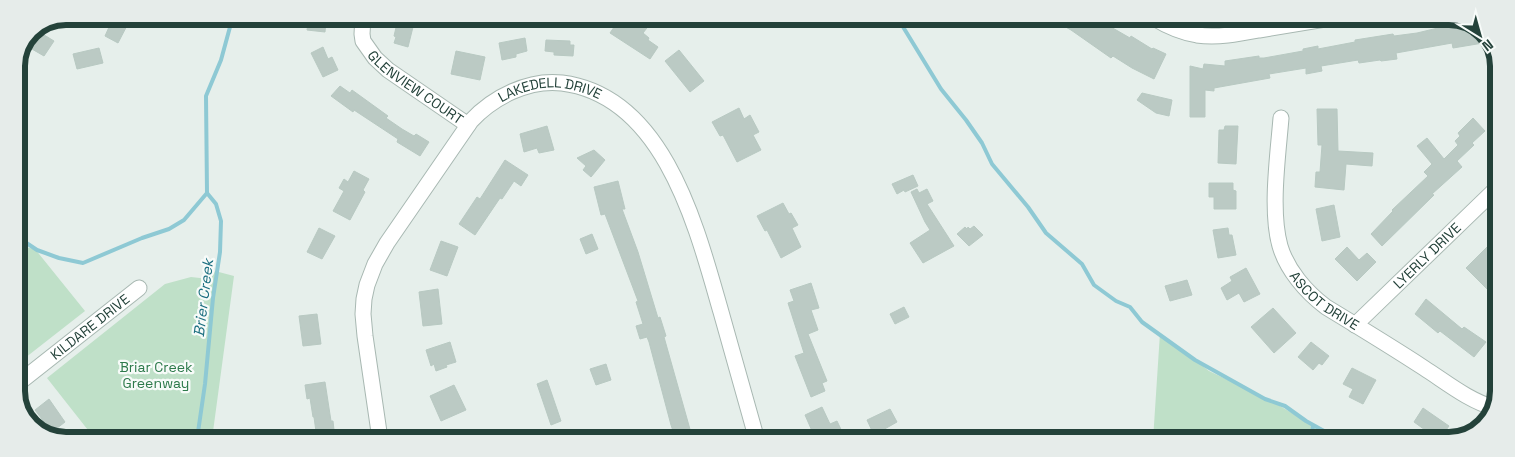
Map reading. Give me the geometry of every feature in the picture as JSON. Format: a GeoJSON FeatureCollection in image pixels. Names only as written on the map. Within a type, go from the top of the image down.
{"type":"FeatureCollection","features":[{"type":"Feature","properties":{"kind":"street","name":"GLENVIEW COURT"},"geometry":{"type":"LineString","coordinates":[[363,25],[363,40],[375,58],[388,70],[468,124]]}},
{"type":"Feature","properties":{"kind":"street"},"geometry":{"type":"LineString","coordinates":[[1166,25],[1182,32],[1214,36],[1232,35],[1265,25]]}},
{"type":"Feature","properties":{"kind":"street","name":"LAKEDELL DRIVE"},"geometry":{"type":"LineString","coordinates":[[379,432],[371,385],[363,314],[367,285],[375,264],[387,243],[468,124],[479,111],[493,101],[517,89],[556,82],[572,84],[595,91],[616,103],[638,124],[656,146],[680,189],[705,255],[755,432]]}},
{"type":"Feature","properties":{"kind":"street","name":"ASCOT DRIVE"},"geometry":{"type":"LineString","coordinates":[[1281,118],[1276,228],[1285,259],[1299,281],[1326,308],[1381,340],[1465,395],[1487,406]]}},
{"type":"Feature","properties":{"kind":"street","name":"LYERLY DRIVE"},"geometry":{"type":"LineString","coordinates":[[1355,325],[1490,195]]}},
{"type":"Feature","properties":{"kind":"street","name":"KILDARE DRIVE"},"geometry":{"type":"LineString","coordinates":[[25,378],[139,288]]}},
{"type":"Feature","properties":{"kind":"green space"},"geometry":{"type":"Polygon","coordinates":[[[25,247],[35,249],[85,311],[25,358],[25,247]]]}},
{"type":"Feature","properties":{"kind":"green space","name":"Briar Creek Greenway"},"geometry":{"type":"Polygon","coordinates":[[[215,271],[234,276],[213,432],[89,432],[47,378],[165,284],[191,277],[209,279],[215,271]]]}},
{"type":"Feature","properties":{"kind":"green space"},"geometry":{"type":"Polygon","coordinates":[[[1160,333],[1209,371],[1268,399],[1325,432],[1154,432],[1160,333]]]}},
{"type":"Feature","properties":{"kind":"building"},"geometry":{"type":"Polygon","coordinates":[[[110,25],[127,25],[118,43],[105,36],[110,25]]]}},
{"type":"Feature","properties":{"kind":"building"},"geometry":{"type":"Polygon","coordinates":[[[308,25],[326,25],[325,32],[307,30],[308,25]]]}},
{"type":"Feature","properties":{"kind":"building"},"geometry":{"type":"Polygon","coordinates":[[[397,25],[414,25],[408,47],[394,43],[396,37],[394,36],[397,25]]]}},
{"type":"Feature","properties":{"kind":"building"},"geometry":{"type":"Polygon","coordinates":[[[616,25],[649,25],[643,33],[649,38],[648,40],[658,47],[650,59],[610,33],[616,25]]]}},
{"type":"Feature","properties":{"kind":"building"},"geometry":{"type":"Polygon","coordinates":[[[1062,25],[1107,25],[1152,49],[1166,54],[1154,79],[1113,56],[1111,58],[1062,25]]]}},
{"type":"Feature","properties":{"kind":"building"},"geometry":{"type":"Polygon","coordinates":[[[1450,25],[1460,26],[1472,32],[1483,43],[1453,48],[1452,43],[1396,53],[1397,59],[1359,63],[1358,60],[1321,66],[1322,71],[1306,74],[1306,68],[1269,74],[1270,78],[1214,88],[1214,91],[1205,90],[1205,117],[1190,117],[1190,66],[1203,69],[1204,64],[1225,66],[1225,61],[1259,56],[1259,58],[1264,58],[1303,51],[1303,49],[1318,46],[1318,49],[1355,42],[1355,40],[1393,34],[1394,36],[1450,25]]]}},
{"type":"Feature","properties":{"kind":"building"},"geometry":{"type":"Polygon","coordinates":[[[41,33],[54,41],[44,56],[29,48],[41,33]]]}},
{"type":"Feature","properties":{"kind":"building"},"geometry":{"type":"Polygon","coordinates":[[[525,38],[527,51],[516,54],[516,57],[502,60],[499,43],[525,38]]]}},
{"type":"Feature","properties":{"kind":"building"},"geometry":{"type":"Polygon","coordinates":[[[546,40],[570,41],[570,45],[574,45],[573,56],[554,55],[554,52],[545,51],[546,40]]]}},
{"type":"Feature","properties":{"kind":"building"},"geometry":{"type":"Polygon","coordinates":[[[323,47],[328,59],[332,57],[338,70],[323,77],[311,53],[323,47]]]}},
{"type":"Feature","properties":{"kind":"building"},"geometry":{"type":"Polygon","coordinates":[[[99,48],[103,63],[77,69],[73,54],[99,48]]]}},
{"type":"Feature","properties":{"kind":"building"},"geometry":{"type":"Polygon","coordinates":[[[679,50],[704,81],[690,92],[665,61],[679,50]]]}},
{"type":"Feature","properties":{"kind":"building"},"geometry":{"type":"Polygon","coordinates":[[[456,51],[485,57],[480,80],[451,74],[456,51]]]}},
{"type":"Feature","properties":{"kind":"building"},"geometry":{"type":"Polygon","coordinates":[[[340,86],[350,93],[352,90],[388,116],[386,118],[402,129],[414,136],[416,134],[429,142],[420,156],[397,142],[398,139],[354,110],[353,112],[331,96],[340,86]]]}},
{"type":"Feature","properties":{"kind":"building"},"geometry":{"type":"Polygon","coordinates":[[[1142,93],[1172,100],[1169,116],[1156,113],[1137,100],[1142,93]]]}},
{"type":"Feature","properties":{"kind":"building"},"geometry":{"type":"Polygon","coordinates":[[[739,108],[744,119],[750,115],[759,132],[753,135],[761,150],[737,162],[723,135],[720,136],[712,122],[739,108]]]}},
{"type":"Feature","properties":{"kind":"building"},"geometry":{"type":"Polygon","coordinates":[[[1317,109],[1337,109],[1338,151],[1373,153],[1372,166],[1346,164],[1344,190],[1315,187],[1316,172],[1320,172],[1322,145],[1318,145],[1317,109]]]}},
{"type":"Feature","properties":{"kind":"building"},"geometry":{"type":"Polygon","coordinates":[[[1473,118],[1485,131],[1472,143],[1474,145],[1457,161],[1462,167],[1432,194],[1434,195],[1382,246],[1371,234],[1392,210],[1428,176],[1424,172],[1432,164],[1417,146],[1427,138],[1444,159],[1458,145],[1455,141],[1460,136],[1458,133],[1473,118]]]}},
{"type":"Feature","properties":{"kind":"building"},"geometry":{"type":"Polygon","coordinates":[[[547,126],[554,150],[539,153],[537,148],[524,152],[520,134],[547,126]]]}},
{"type":"Feature","properties":{"kind":"building"},"geometry":{"type":"Polygon","coordinates":[[[1225,126],[1238,126],[1236,164],[1218,163],[1219,130],[1224,130],[1225,126]]]}},
{"type":"Feature","properties":{"kind":"building"},"geometry":{"type":"Polygon","coordinates":[[[594,150],[605,160],[591,177],[583,170],[586,166],[577,158],[594,150]]]}},
{"type":"Feature","properties":{"kind":"building"},"geometry":{"type":"Polygon","coordinates":[[[505,160],[528,175],[521,186],[514,181],[475,235],[459,224],[477,197],[480,199],[505,160]]]}},
{"type":"Feature","properties":{"kind":"building"},"geometry":{"type":"Polygon","coordinates":[[[354,171],[369,179],[363,190],[365,192],[350,220],[333,211],[344,191],[339,188],[344,179],[348,182],[354,171]]]}},
{"type":"Feature","properties":{"kind":"building"},"geometry":{"type":"Polygon","coordinates":[[[913,175],[918,186],[897,194],[892,184],[913,175]]]}},
{"type":"Feature","properties":{"kind":"building"},"geometry":{"type":"Polygon","coordinates":[[[618,181],[625,209],[622,209],[638,252],[658,318],[660,317],[666,336],[664,337],[691,432],[673,432],[649,342],[647,337],[640,339],[636,326],[643,324],[636,302],[638,301],[605,214],[601,215],[594,187],[618,181]]]}},
{"type":"Feature","properties":{"kind":"building"},"geometry":{"type":"Polygon","coordinates":[[[1209,183],[1233,183],[1233,190],[1236,191],[1236,209],[1214,209],[1214,197],[1209,197],[1209,183]]]}},
{"type":"Feature","properties":{"kind":"building"},"geometry":{"type":"Polygon","coordinates":[[[917,189],[919,193],[927,189],[933,201],[927,204],[954,246],[923,263],[910,243],[930,230],[911,192],[917,189]]]}},
{"type":"Feature","properties":{"kind":"building"},"geometry":{"type":"Polygon","coordinates":[[[783,203],[798,225],[792,228],[801,247],[781,258],[767,230],[765,231],[757,216],[783,203]]]}},
{"type":"Feature","properties":{"kind":"building"},"geometry":{"type":"Polygon","coordinates":[[[1334,205],[1340,237],[1322,241],[1316,209],[1334,205]]]}},
{"type":"Feature","properties":{"kind":"building"},"geometry":{"type":"Polygon","coordinates":[[[974,226],[983,235],[969,246],[957,234],[965,227],[970,229],[974,226]]]}},
{"type":"Feature","properties":{"kind":"building"},"geometry":{"type":"Polygon","coordinates":[[[319,228],[335,236],[322,259],[307,252],[319,228]]]}},
{"type":"Feature","properties":{"kind":"building"},"geometry":{"type":"Polygon","coordinates":[[[1228,228],[1229,235],[1232,235],[1236,255],[1218,258],[1213,230],[1228,228]]]}},
{"type":"Feature","properties":{"kind":"building"},"geometry":{"type":"Polygon","coordinates":[[[592,234],[598,249],[586,254],[580,239],[592,234]]]}},
{"type":"Feature","properties":{"kind":"building"},"geometry":{"type":"Polygon","coordinates":[[[441,241],[458,247],[447,276],[430,270],[441,241]]]}},
{"type":"Feature","properties":{"kind":"building"},"geometry":{"type":"Polygon","coordinates":[[[1490,244],[1490,288],[1488,290],[1466,268],[1490,244]]]}},
{"type":"Feature","properties":{"kind":"building"},"geometry":{"type":"Polygon","coordinates":[[[1347,247],[1359,260],[1367,253],[1376,262],[1357,281],[1335,259],[1347,247]]]}},
{"type":"Feature","properties":{"kind":"building"},"geometry":{"type":"Polygon","coordinates":[[[1246,268],[1260,294],[1244,302],[1239,293],[1227,300],[1221,288],[1232,281],[1230,277],[1246,268]]]}},
{"type":"Feature","properties":{"kind":"building"},"geometry":{"type":"Polygon","coordinates":[[[1187,280],[1192,295],[1170,301],[1165,286],[1187,280]]]}},
{"type":"Feature","properties":{"kind":"building"},"geometry":{"type":"Polygon","coordinates":[[[811,283],[819,308],[811,310],[818,330],[808,334],[827,381],[822,383],[825,391],[811,397],[795,356],[804,353],[788,303],[794,301],[790,290],[811,283]]]}},
{"type":"Feature","properties":{"kind":"building"},"geometry":{"type":"Polygon","coordinates":[[[438,289],[442,324],[423,326],[419,292],[438,289]]]}},
{"type":"Feature","properties":{"kind":"building"},"geometry":{"type":"Polygon","coordinates":[[[1426,299],[1462,329],[1464,327],[1486,342],[1474,357],[1440,331],[1438,333],[1415,314],[1426,299]]]}},
{"type":"Feature","properties":{"kind":"building"},"geometry":{"type":"Polygon","coordinates":[[[904,307],[909,317],[895,324],[890,314],[904,307]]]}},
{"type":"Feature","properties":{"kind":"building"},"geometry":{"type":"Polygon","coordinates":[[[1273,308],[1296,333],[1274,353],[1251,327],[1273,308]]]}},
{"type":"Feature","properties":{"kind":"building"},"geometry":{"type":"Polygon","coordinates":[[[317,314],[321,344],[303,346],[299,316],[317,314]]]}},
{"type":"Feature","properties":{"kind":"building"},"geometry":{"type":"Polygon","coordinates":[[[450,342],[456,362],[436,371],[434,364],[431,366],[426,350],[450,342]]]}},
{"type":"Feature","properties":{"kind":"building"},"geometry":{"type":"Polygon","coordinates":[[[1311,342],[1329,356],[1322,365],[1319,363],[1313,370],[1298,357],[1311,342]]]}},
{"type":"Feature","properties":{"kind":"building"},"geometry":{"type":"Polygon","coordinates":[[[606,364],[611,380],[596,385],[590,369],[606,364]]]}},
{"type":"Feature","properties":{"kind":"building"},"geometry":{"type":"Polygon","coordinates":[[[1352,368],[1376,380],[1363,404],[1349,397],[1353,389],[1343,384],[1352,368]]]}},
{"type":"Feature","properties":{"kind":"building"},"geometry":{"type":"Polygon","coordinates":[[[547,380],[561,421],[551,425],[537,384],[547,380]]]}},
{"type":"Feature","properties":{"kind":"building"},"geometry":{"type":"Polygon","coordinates":[[[325,382],[334,432],[316,432],[310,398],[307,399],[305,385],[325,382]]]}},
{"type":"Feature","properties":{"kind":"building"},"geometry":{"type":"Polygon","coordinates":[[[454,385],[466,410],[441,421],[430,396],[454,385]]]}},
{"type":"Feature","properties":{"kind":"building"},"geometry":{"type":"Polygon","coordinates":[[[49,399],[65,422],[54,431],[50,429],[35,410],[49,399]]]}},
{"type":"Feature","properties":{"kind":"building"},"geometry":{"type":"Polygon","coordinates":[[[822,407],[830,424],[837,421],[842,432],[812,432],[805,415],[822,407]]]}},
{"type":"Feature","properties":{"kind":"building"},"geometry":{"type":"Polygon","coordinates":[[[1423,408],[1449,426],[1445,432],[1428,432],[1414,422],[1423,408]]]}},
{"type":"Feature","properties":{"kind":"building"},"geometry":{"type":"Polygon","coordinates":[[[890,409],[897,422],[879,432],[873,432],[867,420],[890,409]]]}},
{"type":"Feature","properties":{"kind":"waterway"},"geometry":{"type":"LineString","coordinates":[[207,193],[206,96],[221,60],[231,25]]}},
{"type":"Feature","properties":{"kind":"waterway"},"geometry":{"type":"LineString","coordinates":[[902,25],[941,89],[982,143],[992,164],[1028,207],[1046,233],[1082,264],[1094,285],[1116,301],[1130,307],[1142,322],[1195,360],[1265,399],[1285,406],[1326,432]]}},
{"type":"Feature","properties":{"kind":"waterway"},"geometry":{"type":"LineString","coordinates":[[25,242],[37,250],[59,258],[83,263],[142,238],[169,229],[184,220],[207,193]]}},
{"type":"Feature","properties":{"kind":"waterway","name":"Brier Creek"},"geometry":{"type":"LineString","coordinates":[[198,432],[220,252],[221,221],[216,204],[207,193]]}},
{"type":"Feature","properties":{"kind":"waterway"},"geometry":{"type":"LineString","coordinates":[[1312,432],[1313,426]]}}]}
